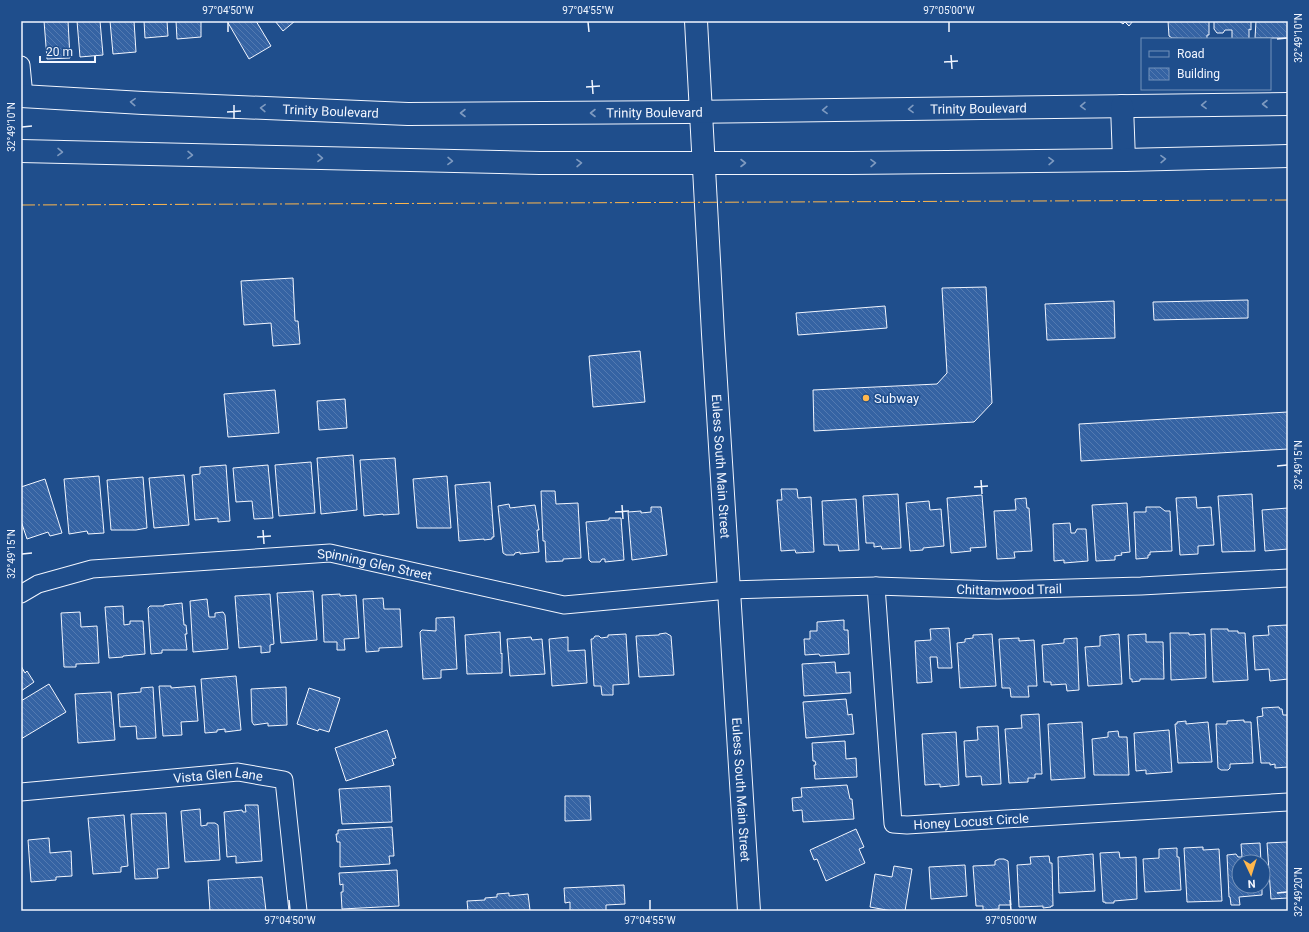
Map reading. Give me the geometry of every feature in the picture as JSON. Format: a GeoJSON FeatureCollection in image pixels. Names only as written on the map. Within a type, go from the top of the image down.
{"type":"FeatureCollection","features":[{"type":"Feature","properties":{"kind":"main road","name":"Euless South Main Street"},"geometry":{"type":"LineString","coordinates":[[696,21],[729,590],[750,911]]}},
{"type":"Feature","properties":{"kind":"main road","name":"Trinity Boulevard"},"geometry":{"type":"LineString","coordinates":[[22,96],[143,103],[408,114],[702,112],[1288,104]]}},
{"type":"Feature","properties":{"kind":"main road"},"geometry":{"type":"LineString","coordinates":[[1122,106],[1124,160]]}},
{"type":"Feature","properties":{"kind":"main road"},"geometry":{"type":"LineString","coordinates":[[21,151],[540,163],[851,163],[1124,160],[1288,156]]}},
{"type":"Feature","properties":{"kind":"street"},"geometry":{"type":"LineString","coordinates":[[21,65],[22,96]]}},
{"type":"Feature","properties":{"kind":"street","name":"Spinning Glen Street"},"geometry":{"type":"LineString","coordinates":[[21,594],[38,584],[92,569],[330,553],[564,605],[729,590]]}},
{"type":"Feature","properties":{"kind":"street","name":"Chittamwood Trail"},"geometry":{"type":"LineString","coordinates":[[729,590],[876,586],[997,590],[1141,586],[1288,578]]}},
{"type":"Feature","properties":{"kind":"street","name":"Honey Locust Circle"},"geometry":{"type":"LineString","coordinates":[[876,586],[893,824],[907,825],[1288,802]]}},
{"type":"Feature","properties":{"kind":"street","name":"Vista Glen Lane"},"geometry":{"type":"LineString","coordinates":[[21,792],[238,772],[284,780],[298,911]]}},
{"type":"Feature","properties":{"kind":"building"},"geometry":{"type":"Polygon","coordinates":[[[44,21],[68,21],[70,58],[47,59],[44,21]]]}},
{"type":"Feature","properties":{"kind":"building"},"geometry":{"type":"Polygon","coordinates":[[[77,21],[100,21],[103,55],[80,57],[77,21]]]}},
{"type":"Feature","properties":{"kind":"building"},"geometry":{"type":"Polygon","coordinates":[[[110,21],[134,21],[136,52],[113,54],[110,21]]]}},
{"type":"Feature","properties":{"kind":"building"},"geometry":{"type":"Polygon","coordinates":[[[144,21],[167,21],[168,36],[145,38],[144,21]]]}},
{"type":"Feature","properties":{"kind":"building"},"geometry":{"type":"Polygon","coordinates":[[[176,21],[201,21],[201,37],[177,39],[176,21]]]}},
{"type":"Feature","properties":{"kind":"building"},"geometry":{"type":"Polygon","coordinates":[[[227,21],[256,21],[271,46],[249,59],[227,21]]]}},
{"type":"Feature","properties":{"kind":"building"},"geometry":{"type":"Polygon","coordinates":[[[275,21],[295,21],[283,31],[275,21]]]}},
{"type":"Feature","properties":{"kind":"building"},"geometry":{"type":"Polygon","coordinates":[[[1119,21],[1133,21],[1129,26],[1125,22],[1123,24],[1119,21]]]}},
{"type":"Feature","properties":{"kind":"building"},"geometry":{"type":"Polygon","coordinates":[[[1168,21],[1209,21],[1209,35],[1207,35],[1207,38],[1172,38],[1169,36],[1168,21]]]}},
{"type":"Feature","properties":{"kind":"building"},"geometry":{"type":"Polygon","coordinates":[[[1214,21],[1251,21],[1249,38],[1232,38],[1232,30],[1225,30],[1223,33],[1217,33],[1214,29],[1214,21]]]}},
{"type":"Feature","properties":{"kind":"building"},"geometry":{"type":"Polygon","coordinates":[[[1256,21],[1288,21],[1288,38],[1255,38],[1256,21]]]}},
{"type":"Feature","properties":{"kind":"building"},"geometry":{"type":"Polygon","coordinates":[[[293,278],[295,321],[298,321],[300,344],[273,346],[271,323],[244,325],[241,281],[293,278]]]}},
{"type":"Feature","properties":{"kind":"building"},"geometry":{"type":"Polygon","coordinates":[[[986,287],[992,403],[974,422],[814,431],[813,390],[937,384],[947,373],[942,288],[986,287]]]}},
{"type":"Feature","properties":{"kind":"building"},"geometry":{"type":"Polygon","coordinates":[[[1248,300],[1248,318],[1154,320],[1153,302],[1248,300]]]}},
{"type":"Feature","properties":{"kind":"building"},"geometry":{"type":"Polygon","coordinates":[[[1114,301],[1115,338],[1047,340],[1045,304],[1114,301]]]}},
{"type":"Feature","properties":{"kind":"building"},"geometry":{"type":"Polygon","coordinates":[[[885,306],[887,328],[798,335],[796,313],[885,306]]]}},
{"type":"Feature","properties":{"kind":"building"},"geometry":{"type":"Polygon","coordinates":[[[640,351],[645,402],[593,407],[589,356],[640,351]]]}},
{"type":"Feature","properties":{"kind":"building"},"geometry":{"type":"Polygon","coordinates":[[[275,390],[279,433],[228,437],[224,394],[275,390]]]}},
{"type":"Feature","properties":{"kind":"building"},"geometry":{"type":"Polygon","coordinates":[[[345,399],[347,428],[319,430],[317,401],[345,399]]]}},
{"type":"Feature","properties":{"kind":"building"},"geometry":{"type":"Polygon","coordinates":[[[1288,412],[1288,449],[1081,461],[1079,424],[1288,412]]]}},
{"type":"Feature","properties":{"kind":"building"},"geometry":{"type":"Polygon","coordinates":[[[353,455],[357,510],[321,514],[317,458],[353,455]]]}},
{"type":"Feature","properties":{"kind":"building"},"geometry":{"type":"Polygon","coordinates":[[[395,458],[399,514],[364,516],[360,460],[395,458]]]}},
{"type":"Feature","properties":{"kind":"building"},"geometry":{"type":"Polygon","coordinates":[[[311,462],[315,513],[279,516],[275,465],[311,462]]]}},
{"type":"Feature","properties":{"kind":"building"},"geometry":{"type":"Polygon","coordinates":[[[226,465],[230,521],[218,522],[218,518],[195,520],[192,475],[200,474],[200,467],[226,465]]]}},
{"type":"Feature","properties":{"kind":"building"},"geometry":{"type":"Polygon","coordinates":[[[268,465],[273,518],[254,519],[252,501],[236,502],[233,468],[268,465]]]}},
{"type":"Feature","properties":{"kind":"building"},"geometry":{"type":"Polygon","coordinates":[[[184,475],[189,525],[154,528],[149,478],[184,475]]]}},
{"type":"Feature","properties":{"kind":"building"},"geometry":{"type":"Polygon","coordinates":[[[99,476],[104,533],[88,534],[87,531],[69,534],[64,479],[99,476]]]}},
{"type":"Feature","properties":{"kind":"building"},"geometry":{"type":"Polygon","coordinates":[[[447,476],[451,528],[417,528],[413,479],[447,476]]]}},
{"type":"Feature","properties":{"kind":"building"},"geometry":{"type":"Polygon","coordinates":[[[143,477],[147,528],[136,530],[111,530],[107,480],[143,477]]]}},
{"type":"Feature","properties":{"kind":"building"},"geometry":{"type":"Polygon","coordinates":[[[45,479],[62,533],[50,536],[48,532],[27,539],[21,521],[21,487],[45,479]]]}},
{"type":"Feature","properties":{"kind":"building"},"geometry":{"type":"Polygon","coordinates":[[[490,482],[494,537],[492,537],[492,539],[484,540],[459,541],[455,485],[490,482]]]}},
{"type":"Feature","properties":{"kind":"building"},"geometry":{"type":"Polygon","coordinates":[[[781,489],[797,489],[798,498],[811,497],[814,552],[796,553],[795,550],[781,551],[777,500],[782,500],[781,489]]]}},
{"type":"Feature","properties":{"kind":"building"},"geometry":{"type":"Polygon","coordinates":[[[541,491],[555,491],[556,504],[578,503],[581,558],[546,562],[545,541],[543,541],[541,491]]]}},
{"type":"Feature","properties":{"kind":"building"},"geometry":{"type":"Polygon","coordinates":[[[898,494],[901,548],[882,549],[881,546],[874,547],[874,543],[866,543],[863,496],[898,494]]]}},
{"type":"Feature","properties":{"kind":"building"},"geometry":{"type":"Polygon","coordinates":[[[1252,494],[1255,551],[1222,552],[1218,496],[1252,494]]]}},
{"type":"Feature","properties":{"kind":"building"},"geometry":{"type":"Polygon","coordinates":[[[982,495],[986,547],[970,548],[971,551],[951,553],[947,498],[982,495]]]}},
{"type":"Feature","properties":{"kind":"building"},"geometry":{"type":"Polygon","coordinates":[[[1196,497],[1197,508],[1211,507],[1214,545],[1198,546],[1198,554],[1180,555],[1176,498],[1196,497]]]}},
{"type":"Feature","properties":{"kind":"building"},"geometry":{"type":"Polygon","coordinates":[[[1026,498],[1027,508],[1029,508],[1032,551],[1014,552],[1015,558],[997,559],[994,511],[1016,510],[1015,499],[1026,498]]]}},
{"type":"Feature","properties":{"kind":"building"},"geometry":{"type":"Polygon","coordinates":[[[856,499],[859,550],[839,551],[838,545],[824,545],[822,501],[856,499]]]}},
{"type":"Feature","properties":{"kind":"building"},"geometry":{"type":"Polygon","coordinates":[[[929,501],[930,510],[941,509],[944,546],[910,551],[906,503],[929,501]]]}},
{"type":"Feature","properties":{"kind":"building"},"geometry":{"type":"Polygon","coordinates":[[[1127,503],[1130,552],[1121,553],[1122,555],[1115,556],[1115,560],[1096,561],[1092,505],[1127,503]]]}},
{"type":"Feature","properties":{"kind":"building"},"geometry":{"type":"Polygon","coordinates":[[[509,504],[510,508],[535,505],[539,530],[537,530],[539,552],[520,554],[520,552],[515,553],[514,555],[506,555],[503,553],[498,506],[509,504]]]}},
{"type":"Feature","properties":{"kind":"building"},"geometry":{"type":"Polygon","coordinates":[[[651,507],[661,507],[667,555],[632,560],[628,512],[651,512],[651,507]]]}},
{"type":"Feature","properties":{"kind":"building"},"geometry":{"type":"Polygon","coordinates":[[[1146,507],[1160,507],[1165,511],[1170,511],[1172,551],[1150,552],[1148,558],[1136,559],[1134,512],[1146,512],[1146,507]]]}},
{"type":"Feature","properties":{"kind":"building"},"geometry":{"type":"Polygon","coordinates":[[[1288,508],[1288,549],[1265,551],[1262,510],[1288,508]]]}},
{"type":"Feature","properties":{"kind":"building"},"geometry":{"type":"Polygon","coordinates":[[[609,518],[621,518],[624,560],[605,562],[605,559],[602,559],[600,562],[591,562],[589,560],[586,522],[609,520],[609,518]]]}},
{"type":"Feature","properties":{"kind":"building"},"geometry":{"type":"Polygon","coordinates":[[[1070,523],[1071,533],[1075,533],[1077,529],[1086,529],[1088,561],[1064,563],[1064,560],[1054,561],[1053,524],[1070,523]]]}},
{"type":"Feature","properties":{"kind":"building"},"geometry":{"type":"Polygon","coordinates":[[[313,591],[317,640],[281,643],[277,593],[313,591]]]}},
{"type":"Feature","properties":{"kind":"building"},"geometry":{"type":"Polygon","coordinates":[[[270,594],[274,644],[270,645],[270,652],[261,653],[261,646],[239,648],[235,596],[270,594]]]}},
{"type":"Feature","properties":{"kind":"building"},"geometry":{"type":"Polygon","coordinates":[[[340,594],[340,596],[356,595],[359,638],[344,639],[345,650],[337,650],[337,642],[324,642],[322,595],[340,594]]]}},
{"type":"Feature","properties":{"kind":"building"},"geometry":{"type":"Polygon","coordinates":[[[383,598],[384,609],[400,609],[402,647],[379,648],[379,651],[366,652],[363,599],[383,598]]]}},
{"type":"Feature","properties":{"kind":"building"},"geometry":{"type":"Polygon","coordinates":[[[207,599],[209,617],[215,617],[215,613],[223,612],[225,615],[228,649],[193,652],[190,601],[207,599]]]}},
{"type":"Feature","properties":{"kind":"building"},"geometry":{"type":"Polygon","coordinates":[[[182,603],[184,625],[186,625],[187,634],[185,634],[187,650],[162,650],[162,653],[151,654],[148,608],[150,606],[164,606],[182,603]]]}},
{"type":"Feature","properties":{"kind":"building"},"geometry":{"type":"Polygon","coordinates":[[[123,606],[124,625],[130,624],[130,621],[143,621],[145,654],[109,658],[105,607],[123,606]]]}},
{"type":"Feature","properties":{"kind":"building"},"geometry":{"type":"Polygon","coordinates":[[[80,612],[81,627],[97,626],[99,663],[76,664],[76,667],[64,667],[61,613],[80,612]]]}},
{"type":"Feature","properties":{"kind":"building"},"geometry":{"type":"Polygon","coordinates":[[[454,617],[457,669],[441,670],[441,678],[423,679],[420,632],[422,630],[436,631],[436,618],[454,617]]]}},
{"type":"Feature","properties":{"kind":"building"},"geometry":{"type":"Polygon","coordinates":[[[844,620],[844,630],[848,630],[849,654],[820,656],[819,654],[805,655],[804,639],[810,639],[810,631],[817,631],[817,622],[844,620]]]}},
{"type":"Feature","properties":{"kind":"building"},"geometry":{"type":"Polygon","coordinates":[[[1287,625],[1288,679],[1270,681],[1269,669],[1255,670],[1253,636],[1269,635],[1268,626],[1287,625]]]}},
{"type":"Feature","properties":{"kind":"building"},"geometry":{"type":"Polygon","coordinates":[[[949,628],[952,668],[938,668],[937,657],[930,657],[932,682],[917,683],[915,641],[931,640],[930,629],[949,628]]]}},
{"type":"Feature","properties":{"kind":"building"},"geometry":{"type":"Polygon","coordinates":[[[1211,629],[1228,629],[1228,631],[1245,633],[1248,680],[1213,682],[1211,629]]]}},
{"type":"Feature","properties":{"kind":"building"},"geometry":{"type":"Polygon","coordinates":[[[500,632],[502,673],[467,674],[465,635],[500,632]]]}},
{"type":"Feature","properties":{"kind":"building"},"geometry":{"type":"Polygon","coordinates":[[[666,633],[671,636],[674,675],[639,677],[636,636],[659,635],[666,633]]]}},
{"type":"Feature","properties":{"kind":"building"},"geometry":{"type":"Polygon","coordinates":[[[1170,633],[1189,633],[1189,635],[1205,634],[1206,678],[1171,680],[1170,633]]]}},
{"type":"Feature","properties":{"kind":"building"},"geometry":{"type":"Polygon","coordinates":[[[626,634],[629,684],[613,685],[613,695],[602,695],[601,686],[594,686],[591,639],[595,636],[599,636],[601,638],[608,637],[608,635],[626,634]]]}},
{"type":"Feature","properties":{"kind":"building"},"geometry":{"type":"Polygon","coordinates":[[[992,634],[996,686],[960,688],[957,643],[965,642],[965,639],[973,638],[973,635],[992,634]]]}},
{"type":"Feature","properties":{"kind":"building"},"geometry":{"type":"Polygon","coordinates":[[[1119,634],[1122,684],[1088,686],[1085,647],[1100,646],[1100,636],[1119,634]]]}},
{"type":"Feature","properties":{"kind":"building"},"geometry":{"type":"Polygon","coordinates":[[[1146,634],[1146,642],[1163,642],[1164,679],[1140,679],[1140,681],[1132,682],[1132,679],[1130,679],[1128,635],[1146,634]]]}},
{"type":"Feature","properties":{"kind":"building"},"geometry":{"type":"Polygon","coordinates":[[[531,637],[532,640],[542,639],[545,674],[510,676],[507,639],[531,637]]]}},
{"type":"Feature","properties":{"kind":"building"},"geometry":{"type":"Polygon","coordinates":[[[568,637],[568,651],[585,650],[587,683],[552,686],[549,639],[568,637]]]}},
{"type":"Feature","properties":{"kind":"building"},"geometry":{"type":"Polygon","coordinates":[[[1019,638],[1019,641],[1034,640],[1037,686],[1028,686],[1029,697],[1011,697],[1010,688],[1002,688],[999,639],[1019,638]]]}},
{"type":"Feature","properties":{"kind":"building"},"geometry":{"type":"Polygon","coordinates":[[[1077,638],[1079,690],[1067,691],[1066,684],[1051,685],[1051,682],[1044,682],[1042,645],[1064,643],[1064,639],[1077,638]]]}},
{"type":"Feature","properties":{"kind":"building"},"geometry":{"type":"Polygon","coordinates":[[[835,662],[836,673],[850,672],[851,693],[804,696],[802,664],[835,662]]]}},
{"type":"Feature","properties":{"kind":"building"},"geometry":{"type":"Polygon","coordinates":[[[21,666],[25,673],[27,671],[34,682],[21,691],[21,666]]]}},
{"type":"Feature","properties":{"kind":"building"},"geometry":{"type":"Polygon","coordinates":[[[236,676],[241,730],[225,732],[225,729],[217,730],[217,732],[205,733],[201,679],[236,676]]]}},
{"type":"Feature","properties":{"kind":"building"},"geometry":{"type":"Polygon","coordinates":[[[49,684],[66,712],[21,739],[21,701],[49,684]]]}},
{"type":"Feature","properties":{"kind":"building"},"geometry":{"type":"Polygon","coordinates":[[[159,686],[171,686],[171,688],[195,686],[198,721],[181,722],[182,735],[163,736],[159,686]]]}},
{"type":"Feature","properties":{"kind":"building"},"geometry":{"type":"Polygon","coordinates":[[[153,687],[156,738],[137,739],[136,726],[120,727],[118,694],[141,692],[141,688],[153,687]]]}},
{"type":"Feature","properties":{"kind":"building"},"geometry":{"type":"Polygon","coordinates":[[[286,687],[287,725],[268,726],[268,723],[254,725],[252,722],[251,689],[286,687]]]}},
{"type":"Feature","properties":{"kind":"building"},"geometry":{"type":"Polygon","coordinates":[[[309,688],[340,698],[329,732],[319,729],[318,731],[297,724],[309,688]]]}},
{"type":"Feature","properties":{"kind":"building"},"geometry":{"type":"Polygon","coordinates":[[[111,692],[115,740],[78,743],[75,694],[111,692]]]}},
{"type":"Feature","properties":{"kind":"building"},"geometry":{"type":"Polygon","coordinates":[[[846,699],[848,715],[852,714],[854,734],[806,738],[803,702],[846,699]]]}},
{"type":"Feature","properties":{"kind":"building"},"geometry":{"type":"Polygon","coordinates":[[[1279,707],[1282,709],[1283,715],[1288,715],[1288,767],[1275,768],[1275,764],[1270,765],[1270,763],[1261,763],[1257,717],[1263,716],[1262,708],[1279,707]]]}},
{"type":"Feature","properties":{"kind":"building"},"geometry":{"type":"Polygon","coordinates":[[[1039,714],[1042,774],[1035,774],[1035,778],[1028,778],[1028,782],[1009,783],[1005,729],[1022,728],[1021,715],[1039,714]]]}},
{"type":"Feature","properties":{"kind":"building"},"geometry":{"type":"Polygon","coordinates":[[[1244,720],[1244,722],[1251,722],[1253,763],[1230,764],[1230,768],[1228,770],[1221,770],[1218,768],[1216,724],[1227,724],[1227,721],[1244,720]]]}},
{"type":"Feature","properties":{"kind":"building"},"geometry":{"type":"Polygon","coordinates":[[[1186,721],[1186,724],[1208,722],[1212,762],[1178,763],[1175,724],[1177,724],[1177,722],[1186,721]]]}},
{"type":"Feature","properties":{"kind":"building"},"geometry":{"type":"Polygon","coordinates":[[[1082,722],[1085,778],[1051,780],[1048,724],[1082,722]]]}},
{"type":"Feature","properties":{"kind":"building"},"geometry":{"type":"Polygon","coordinates":[[[998,726],[1001,784],[982,785],[981,776],[966,777],[964,741],[978,740],[977,727],[998,726]]]}},
{"type":"Feature","properties":{"kind":"building"},"geometry":{"type":"Polygon","coordinates":[[[387,730],[396,758],[392,759],[394,765],[346,781],[335,748],[387,730]]]}},
{"type":"Feature","properties":{"kind":"building"},"geometry":{"type":"Polygon","coordinates":[[[1169,730],[1172,772],[1146,774],[1146,770],[1136,771],[1134,733],[1169,730]]]}},
{"type":"Feature","properties":{"kind":"building"},"geometry":{"type":"Polygon","coordinates":[[[1118,731],[1119,737],[1127,737],[1129,775],[1094,775],[1092,739],[1108,737],[1108,732],[1118,731]]]}},
{"type":"Feature","properties":{"kind":"building"},"geometry":{"type":"Polygon","coordinates":[[[956,732],[959,785],[940,787],[940,784],[925,785],[922,734],[956,732]]]}},
{"type":"Feature","properties":{"kind":"building"},"geometry":{"type":"Polygon","coordinates":[[[845,741],[846,759],[856,758],[857,777],[815,779],[814,765],[816,765],[815,761],[813,761],[812,743],[845,741]]]}},
{"type":"Feature","properties":{"kind":"building"},"geometry":{"type":"Polygon","coordinates":[[[847,785],[850,799],[852,799],[854,819],[803,822],[802,810],[793,811],[792,798],[802,797],[801,788],[847,785]]]}},
{"type":"Feature","properties":{"kind":"building"},"geometry":{"type":"Polygon","coordinates":[[[390,786],[392,822],[342,824],[339,789],[390,786]]]}},
{"type":"Feature","properties":{"kind":"building"},"geometry":{"type":"Polygon","coordinates":[[[565,796],[590,796],[591,820],[565,821],[565,796]]]}},
{"type":"Feature","properties":{"kind":"building"},"geometry":{"type":"Polygon","coordinates":[[[245,805],[258,805],[262,861],[236,863],[236,856],[227,857],[224,812],[242,810],[243,812],[246,812],[245,805]]]}},
{"type":"Feature","properties":{"kind":"building"},"geometry":{"type":"Polygon","coordinates":[[[200,809],[201,826],[207,825],[207,823],[215,823],[218,825],[220,860],[185,862],[181,811],[200,809]]]}},
{"type":"Feature","properties":{"kind":"building"},"geometry":{"type":"Polygon","coordinates":[[[166,813],[169,868],[157,869],[158,878],[135,879],[131,814],[166,813]]]}},
{"type":"Feature","properties":{"kind":"building"},"geometry":{"type":"Polygon","coordinates":[[[124,815],[128,866],[121,867],[121,872],[93,874],[88,818],[124,815]]]}},
{"type":"Feature","properties":{"kind":"building"},"geometry":{"type":"Polygon","coordinates":[[[392,827],[394,856],[389,856],[390,864],[340,867],[340,842],[337,842],[336,834],[338,834],[338,830],[392,827]]]}},
{"type":"Feature","properties":{"kind":"building"},"geometry":{"type":"Polygon","coordinates":[[[856,829],[864,847],[859,849],[865,863],[826,881],[817,859],[814,860],[810,850],[856,829]]]}},
{"type":"Feature","properties":{"kind":"building"},"geometry":{"type":"Polygon","coordinates":[[[49,838],[50,853],[71,851],[72,876],[56,877],[56,880],[31,882],[28,840],[49,838]]]}},
{"type":"Feature","properties":{"kind":"building"},"geometry":{"type":"Polygon","coordinates":[[[1287,842],[1288,898],[1271,899],[1271,854],[1268,854],[1267,843],[1287,842]]]}},
{"type":"Feature","properties":{"kind":"building"},"geometry":{"type":"Polygon","coordinates":[[[1260,843],[1261,854],[1242,854],[1241,844],[1260,843]]]}},
{"type":"Feature","properties":{"kind":"building"},"geometry":{"type":"Polygon","coordinates":[[[1203,847],[1203,850],[1219,849],[1222,901],[1187,902],[1184,848],[1203,847]]]}},
{"type":"Feature","properties":{"kind":"building"},"geometry":{"type":"Polygon","coordinates":[[[1177,848],[1181,890],[1145,892],[1143,859],[1159,858],[1159,849],[1177,848]]]}},
{"type":"Feature","properties":{"kind":"building"},"geometry":{"type":"Polygon","coordinates":[[[1119,852],[1120,858],[1136,857],[1137,899],[1105,903],[1103,902],[1100,853],[1119,852]]]}},
{"type":"Feature","properties":{"kind":"building"},"geometry":{"type":"Polygon","coordinates":[[[1093,854],[1095,891],[1059,893],[1058,857],[1093,854]]]}},
{"type":"Feature","properties":{"kind":"building"},"geometry":{"type":"Polygon","coordinates":[[[1227,855],[1231,855],[1231,894],[1262,895],[1239,897],[1240,905],[1231,905],[1229,897],[1227,855]]]}},
{"type":"Feature","properties":{"kind":"building"},"geometry":{"type":"Polygon","coordinates":[[[1049,856],[1050,863],[1052,863],[1053,906],[1043,908],[1043,906],[1019,907],[1017,865],[1031,864],[1030,857],[1049,856]]]}},
{"type":"Feature","properties":{"kind":"building"},"geometry":{"type":"Polygon","coordinates":[[[999,859],[1008,861],[1011,905],[999,905],[999,909],[983,910],[983,906],[976,906],[973,866],[995,865],[995,861],[999,859]]]}},
{"type":"Feature","properties":{"kind":"building"},"geometry":{"type":"Polygon","coordinates":[[[965,865],[967,896],[931,899],[929,867],[965,865]]]}},
{"type":"Feature","properties":{"kind":"building"},"geometry":{"type":"Polygon","coordinates":[[[894,866],[912,869],[905,911],[892,911],[870,907],[875,874],[892,877],[894,866]]]}},
{"type":"Feature","properties":{"kind":"building"},"geometry":{"type":"Polygon","coordinates":[[[397,870],[399,906],[342,909],[341,892],[343,892],[343,884],[340,885],[339,873],[397,870]]]}},
{"type":"Feature","properties":{"kind":"building"},"geometry":{"type":"Polygon","coordinates":[[[262,877],[266,911],[210,911],[208,880],[262,877]]]}},
{"type":"Feature","properties":{"kind":"building"},"geometry":{"type":"Polygon","coordinates":[[[624,885],[625,904],[606,905],[606,911],[570,911],[570,902],[565,903],[564,888],[624,885]]]}},
{"type":"Feature","properties":{"kind":"building"},"geometry":{"type":"Polygon","coordinates":[[[509,893],[509,896],[528,894],[530,910],[468,911],[467,901],[485,900],[485,898],[497,897],[497,894],[509,893]]]}},
{"type":"Feature","properties":{"kind":"power"},"geometry":{"type":"LineString","coordinates":[[21,205],[1288,200]]}},
{"type":"Feature","properties":{"kind":"place","name":"Subway"},"geometry":{"type":"Point","coordinates":[866,398]}}]}
